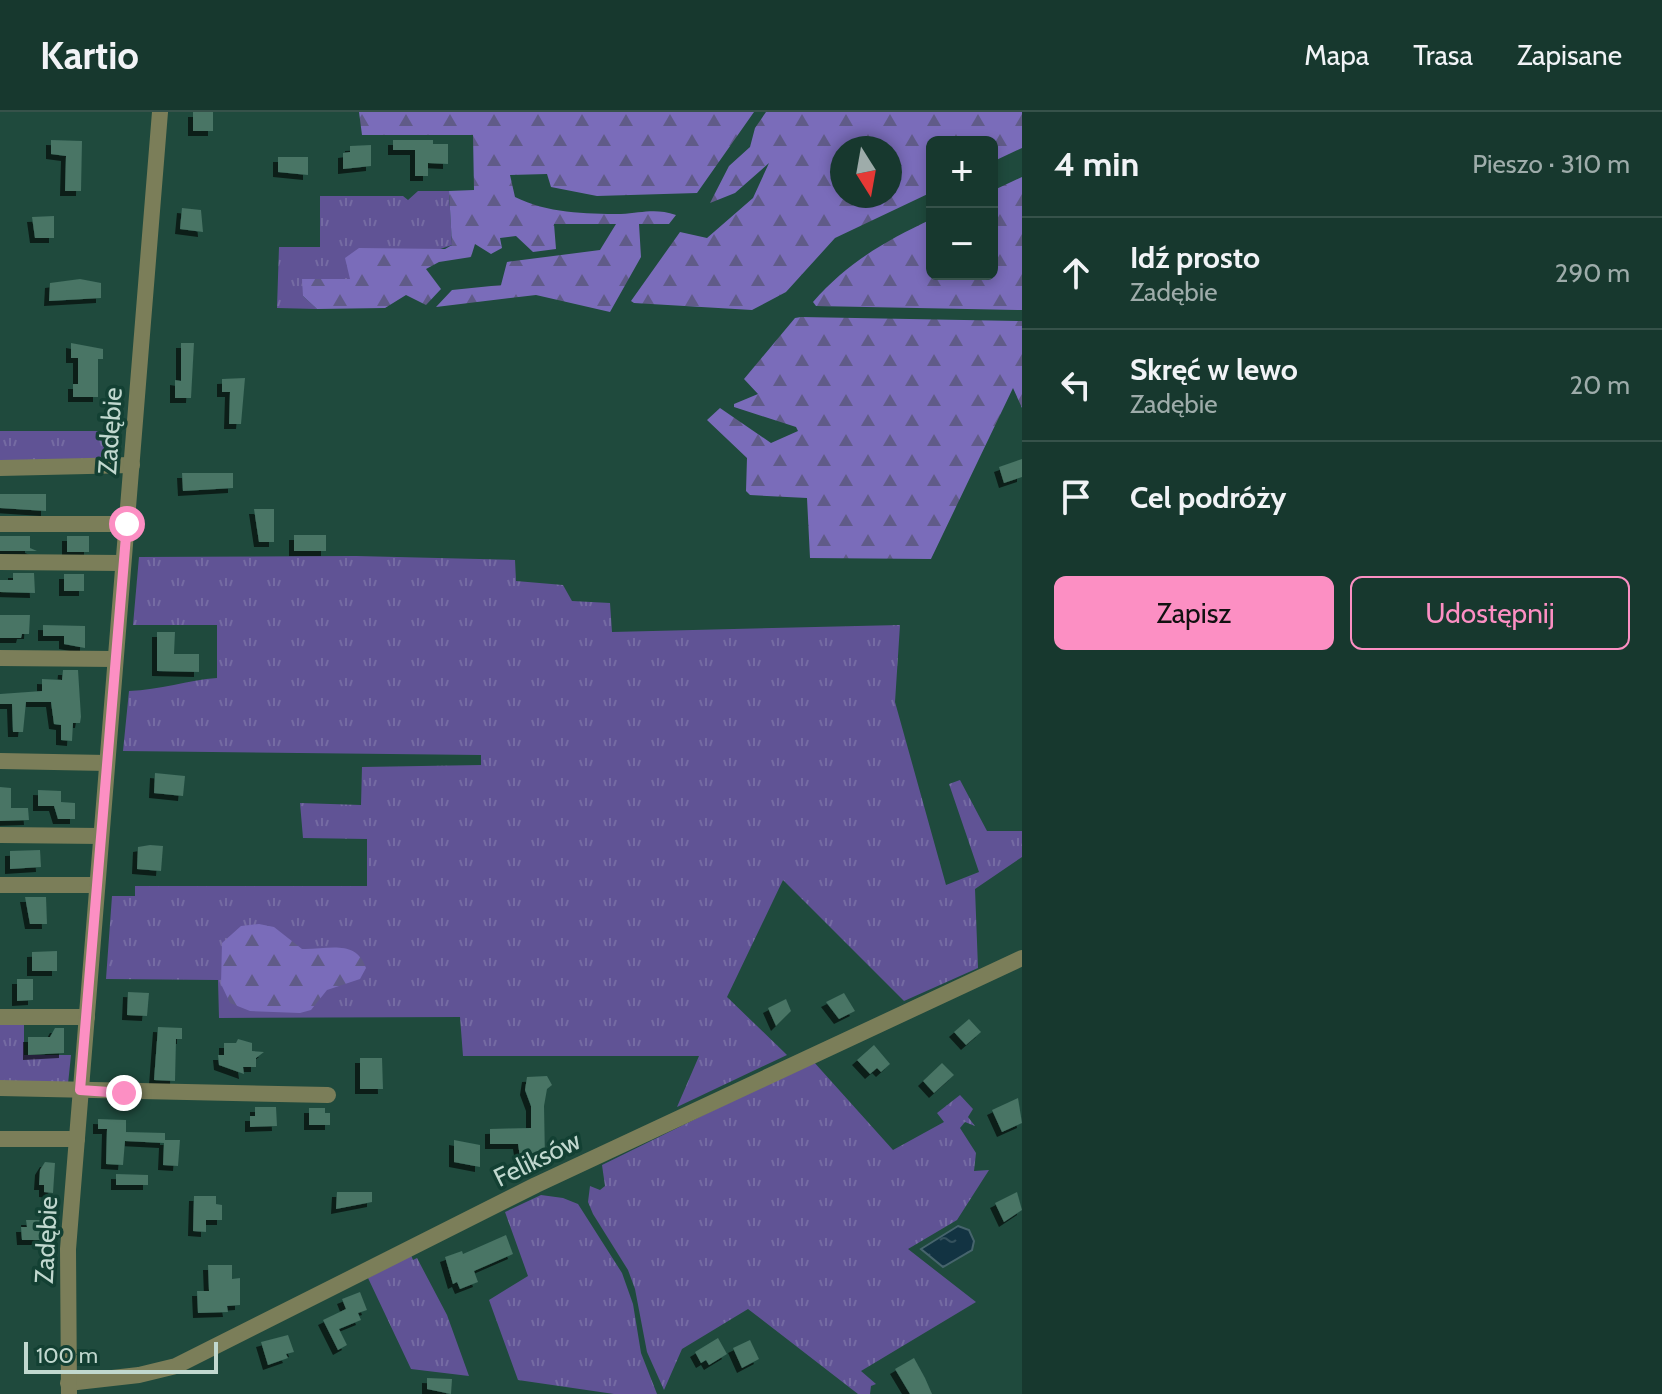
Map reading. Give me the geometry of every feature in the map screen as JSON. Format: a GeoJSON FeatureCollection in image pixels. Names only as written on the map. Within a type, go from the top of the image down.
{"type":"FeatureCollection","features":[{"type":"Feature","properties":{"kind":"street","name":"Zadębie"},"geometry":{"type":"LineString","coordinates":[[69,1389],[67,1274],[80,1090],[160,112]]}},
{"type":"Feature","properties":{"kind":"street"},"geometry":{"type":"LineString","coordinates":[[0,468],[132,465]]}},
{"type":"Feature","properties":{"kind":"street"},"geometry":{"type":"LineString","coordinates":[[0,524],[127,524]]}},
{"type":"Feature","properties":{"kind":"street"},"geometry":{"type":"LineString","coordinates":[[0,562],[123,563]]}},
{"type":"Feature","properties":{"kind":"street"},"geometry":{"type":"LineString","coordinates":[[0,658],[115,659]]}},
{"type":"Feature","properties":{"kind":"street"},"geometry":{"type":"LineString","coordinates":[[0,761],[107,763]]}},
{"type":"Feature","properties":{"kind":"street"},"geometry":{"type":"LineString","coordinates":[[0,835],[101,836]]}},
{"type":"Feature","properties":{"kind":"street"},"geometry":{"type":"LineString","coordinates":[[0,885],[97,885]]}},
{"type":"Feature","properties":{"kind":"street","name":"Feliksów"},"geometry":{"type":"LineString","coordinates":[[69,1389],[176,1366],[536,1185],[1022,958]]}},
{"type":"Feature","properties":{"kind":"street"},"geometry":{"type":"LineString","coordinates":[[0,1017],[87,1017]]}},
{"type":"Feature","properties":{"kind":"street"},"geometry":{"type":"LineString","coordinates":[[0,1088],[328,1095]]}},
{"type":"Feature","properties":{"kind":"street"},"geometry":{"type":"LineString","coordinates":[[0,1139],[77,1139]]}},
{"type":"Feature","properties":{"kind":"green space"},"geometry":{"type":"Polygon","coordinates":[[[359,112],[754,112],[697,193],[597,196],[551,187],[547,174],[510,175],[515,197],[540,206],[580,213],[655,211],[676,215],[669,224],[639,224],[641,257],[610,312],[536,295],[436,307],[452,290],[501,285],[507,262],[600,250],[616,224],[554,224],[556,249],[533,252],[516,236],[500,238],[502,248],[491,254],[475,244],[471,257],[439,262],[426,269],[441,289],[426,305],[406,295],[385,308],[317,309],[303,296],[302,279],[350,279],[345,258],[359,248],[445,249],[452,245],[449,191],[474,190],[473,135],[362,135],[359,112]]]}},
{"type":"Feature","properties":{"kind":"green space"},"geometry":{"type":"Polygon","coordinates":[[[766,112],[1022,112],[1022,148],[998,159],[998,136],[926,136],[926,195],[902,206],[902,136],[830,136],[830,208],[898,208],[835,238],[786,292],[752,310],[631,301],[680,232],[707,238],[753,198],[769,163],[735,193],[710,203],[729,166],[750,147],[755,128],[766,112]]]}},
{"type":"Feature","properties":{"kind":"green space"},"geometry":{"type":"Polygon","coordinates":[[[1022,177],[1022,310],[816,306],[813,302],[839,276],[868,254],[926,222],[926,280],[998,280],[998,188],[1022,177]]]}},
{"type":"Feature","properties":{"kind":"green space"},"geometry":{"type":"Polygon","coordinates":[[[418,191],[449,191],[452,245],[303,296],[317,309],[277,308],[279,247],[320,247],[320,196],[403,196],[408,200],[418,191]]]}},
{"type":"Feature","properties":{"kind":"green space"},"geometry":{"type":"Polygon","coordinates":[[[795,318],[1022,321],[1022,408],[1013,388],[931,559],[810,558],[807,498],[750,495],[746,491],[747,458],[707,420],[720,408],[771,443],[798,431],[796,427],[734,407],[734,404],[758,394],[744,379],[795,318]]]}},
{"type":"Feature","properties":{"kind":"green space"},"geometry":{"type":"Polygon","coordinates":[[[0,431],[119,431],[117,462],[0,465],[0,431]]]}},
{"type":"Feature","properties":{"kind":"green space"},"geometry":{"type":"Polygon","coordinates":[[[356,556],[515,560],[516,581],[563,585],[572,601],[610,603],[612,632],[900,625],[895,702],[946,885],[979,872],[949,784],[960,780],[987,831],[1022,831],[1022,857],[975,889],[978,968],[904,1001],[783,880],[727,997],[787,1055],[677,1107],[699,1056],[463,1056],[460,1017],[219,1018],[218,980],[106,979],[112,896],[135,896],[135,886],[367,886],[367,839],[303,838],[300,803],[361,805],[362,767],[481,765],[481,755],[123,751],[129,691],[217,678],[217,625],[133,625],[139,557],[356,556]]]}},
{"type":"Feature","properties":{"kind":"green space"},"geometry":{"type":"Polygon","coordinates":[[[259,924],[274,927],[302,949],[348,949],[361,959],[366,968],[360,979],[327,990],[311,1010],[300,1013],[250,1011],[230,1003],[221,984],[222,943],[241,926],[259,924]]]}},
{"type":"Feature","properties":{"kind":"green space"},"geometry":{"type":"Polygon","coordinates":[[[0,1020],[24,1020],[24,1055],[71,1055],[68,1084],[0,1085],[0,1020]]]}},
{"type":"Feature","properties":{"kind":"green space"},"geometry":{"type":"Polygon","coordinates":[[[813,1061],[893,1150],[944,1122],[937,1113],[960,1095],[973,1109],[968,1117],[975,1126],[965,1122],[960,1128],[976,1153],[974,1171],[989,1170],[957,1220],[908,1249],[976,1302],[861,1371],[876,1384],[871,1386],[870,1394],[858,1394],[748,1309],[682,1349],[664,1390],[647,1352],[635,1289],[628,1270],[588,1202],[590,1186],[600,1190],[605,1186],[602,1165],[813,1061]]]}},
{"type":"Feature","properties":{"kind":"green space"},"geometry":{"type":"Polygon","coordinates":[[[541,1195],[578,1204],[622,1273],[633,1304],[641,1353],[657,1394],[614,1394],[518,1380],[489,1300],[528,1276],[505,1212],[541,1195]]]}},
{"type":"Feature","properties":{"kind":"green space"},"geometry":{"type":"Polygon","coordinates":[[[411,1255],[413,1260],[417,1258],[447,1315],[469,1376],[411,1369],[368,1278],[411,1255]]]}},
{"type":"Feature","properties":{"kind":"water"},"geometry":{"type":"Polygon","coordinates":[[[958,1226],[969,1230],[974,1241],[972,1250],[943,1267],[921,1249],[958,1226]]]}},
{"type":"Feature","properties":{"kind":"building"},"geometry":{"type":"Polygon","coordinates":[[[193,112],[213,112],[213,131],[193,131],[193,112]]]}},
{"type":"Feature","properties":{"kind":"building"},"geometry":{"type":"Polygon","coordinates":[[[51,140],[82,141],[81,191],[65,191],[66,156],[51,154],[51,140]]]}},
{"type":"Feature","properties":{"kind":"building"},"geometry":{"type":"Polygon","coordinates":[[[393,140],[433,140],[433,144],[448,144],[448,164],[428,163],[428,176],[415,176],[415,150],[393,150],[393,140]]]}},
{"type":"Feature","properties":{"kind":"building"},"geometry":{"type":"Polygon","coordinates":[[[371,145],[371,166],[343,169],[343,153],[350,152],[350,146],[371,145]]]}},
{"type":"Feature","properties":{"kind":"building"},"geometry":{"type":"Polygon","coordinates":[[[278,157],[308,157],[308,175],[278,172],[278,157]]]}},
{"type":"Feature","properties":{"kind":"building"},"geometry":{"type":"Polygon","coordinates":[[[182,208],[201,210],[203,232],[180,229],[182,208]]]}},
{"type":"Feature","properties":{"kind":"building"},"geometry":{"type":"Polygon","coordinates":[[[54,216],[54,238],[35,238],[32,217],[54,216]]]}},
{"type":"Feature","properties":{"kind":"building"},"geometry":{"type":"Polygon","coordinates":[[[80,279],[101,283],[101,298],[49,301],[50,283],[80,279]]]}},
{"type":"Feature","properties":{"kind":"building"},"geometry":{"type":"Polygon","coordinates":[[[71,343],[103,349],[103,359],[98,359],[98,397],[73,397],[73,384],[78,384],[78,358],[71,358],[71,343]]]}},
{"type":"Feature","properties":{"kind":"building"},"geometry":{"type":"Polygon","coordinates":[[[181,343],[194,343],[191,398],[175,398],[175,380],[181,381],[181,343]]]}},
{"type":"Feature","properties":{"kind":"building"},"geometry":{"type":"Polygon","coordinates":[[[245,378],[241,424],[229,424],[230,392],[222,392],[222,379],[245,378]]]}},
{"type":"Feature","properties":{"kind":"building"},"geometry":{"type":"Polygon","coordinates":[[[1022,459],[1022,477],[1004,483],[999,467],[1022,459]]]}},
{"type":"Feature","properties":{"kind":"building"},"geometry":{"type":"Polygon","coordinates":[[[182,473],[233,473],[233,488],[183,491],[182,473]]]}},
{"type":"Feature","properties":{"kind":"building"},"geometry":{"type":"Polygon","coordinates":[[[0,494],[46,494],[46,511],[0,508],[0,494]]]}},
{"type":"Feature","properties":{"kind":"building"},"geometry":{"type":"Polygon","coordinates":[[[254,509],[274,509],[274,542],[259,542],[254,509]]]}},
{"type":"Feature","properties":{"kind":"building"},"geometry":{"type":"Polygon","coordinates":[[[294,535],[326,535],[326,551],[294,551],[294,535]]]}},
{"type":"Feature","properties":{"kind":"building"},"geometry":{"type":"Polygon","coordinates":[[[0,536],[30,536],[30,548],[37,551],[0,551],[0,536]]]}},
{"type":"Feature","properties":{"kind":"building"},"geometry":{"type":"Polygon","coordinates":[[[67,536],[89,536],[89,552],[67,552],[67,536]]]}},
{"type":"Feature","properties":{"kind":"building"},"geometry":{"type":"Polygon","coordinates":[[[13,573],[34,573],[35,593],[0,592],[0,580],[13,580],[13,573]]]}},
{"type":"Feature","properties":{"kind":"building"},"geometry":{"type":"Polygon","coordinates":[[[64,574],[84,574],[84,591],[64,591],[64,574]]]}},
{"type":"Feature","properties":{"kind":"building"},"geometry":{"type":"Polygon","coordinates":[[[0,615],[30,615],[29,634],[22,634],[21,638],[0,638],[0,615]]]}},
{"type":"Feature","properties":{"kind":"building"},"geometry":{"type":"Polygon","coordinates":[[[43,625],[85,626],[85,648],[64,644],[64,636],[43,636],[43,625]]]}},
{"type":"Feature","properties":{"kind":"building"},"geometry":{"type":"Polygon","coordinates":[[[157,632],[175,632],[174,654],[199,654],[199,672],[157,671],[157,632]]]}},
{"type":"Feature","properties":{"kind":"building"},"geometry":{"type":"Polygon","coordinates":[[[63,670],[78,670],[81,717],[80,723],[73,723],[72,741],[61,740],[61,725],[54,724],[51,702],[26,702],[23,732],[13,732],[12,704],[0,704],[0,694],[42,691],[42,679],[62,680],[63,670]]]}},
{"type":"Feature","properties":{"kind":"building"},"geometry":{"type":"Polygon","coordinates":[[[155,773],[185,776],[183,796],[154,793],[155,773]]]}},
{"type":"Feature","properties":{"kind":"building"},"geometry":{"type":"Polygon","coordinates":[[[0,787],[11,788],[11,808],[28,808],[29,820],[0,821],[0,787]]]}},
{"type":"Feature","properties":{"kind":"building"},"geometry":{"type":"Polygon","coordinates":[[[38,790],[61,791],[61,802],[75,803],[75,819],[58,819],[54,806],[38,806],[38,790]]]}},
{"type":"Feature","properties":{"kind":"building"},"geometry":{"type":"Polygon","coordinates":[[[163,846],[161,871],[137,869],[138,847],[163,846]]]}},
{"type":"Feature","properties":{"kind":"building"},"geometry":{"type":"Polygon","coordinates":[[[40,850],[41,867],[10,869],[10,851],[40,850]]]}},
{"type":"Feature","properties":{"kind":"building"},"geometry":{"type":"Polygon","coordinates":[[[25,897],[46,897],[47,924],[30,924],[25,897]]]}},
{"type":"Feature","properties":{"kind":"building"},"geometry":{"type":"Polygon","coordinates":[[[57,951],[57,971],[32,971],[32,952],[57,951]]]}},
{"type":"Feature","properties":{"kind":"building"},"geometry":{"type":"Polygon","coordinates":[[[17,979],[33,979],[33,1000],[17,1001],[17,979]]]}},
{"type":"Feature","properties":{"kind":"building"},"geometry":{"type":"Polygon","coordinates":[[[128,992],[149,993],[147,1016],[127,1015],[128,992]]]}},
{"type":"Feature","properties":{"kind":"building"},"geometry":{"type":"Polygon","coordinates":[[[844,993],[855,1011],[839,1019],[826,1002],[844,993]]]}},
{"type":"Feature","properties":{"kind":"building"},"geometry":{"type":"Polygon","coordinates":[[[786,999],[791,1011],[776,1026],[768,1008],[786,999]]]}},
{"type":"Feature","properties":{"kind":"building"},"geometry":{"type":"Polygon","coordinates":[[[969,1019],[981,1032],[966,1045],[954,1032],[969,1019]]]}},
{"type":"Feature","properties":{"kind":"building"},"geometry":{"type":"Polygon","coordinates":[[[158,1027],[182,1028],[182,1039],[176,1039],[175,1081],[154,1080],[158,1027]]]}},
{"type":"Feature","properties":{"kind":"building"},"geometry":{"type":"Polygon","coordinates":[[[55,1028],[64,1028],[64,1053],[28,1055],[28,1037],[50,1037],[55,1028]]]}},
{"type":"Feature","properties":{"kind":"building"},"geometry":{"type":"Polygon","coordinates":[[[238,1039],[252,1043],[252,1051],[264,1052],[256,1058],[256,1067],[243,1067],[244,1074],[219,1065],[218,1055],[224,1055],[224,1043],[236,1043],[238,1039]]]}},
{"type":"Feature","properties":{"kind":"building"},"geometry":{"type":"Polygon","coordinates":[[[874,1045],[890,1064],[881,1072],[877,1068],[870,1074],[857,1060],[874,1045]]]}},
{"type":"Feature","properties":{"kind":"building"},"geometry":{"type":"Polygon","coordinates":[[[360,1058],[382,1058],[383,1089],[360,1089],[360,1058]]]}},
{"type":"Feature","properties":{"kind":"building"},"geometry":{"type":"Polygon","coordinates":[[[942,1063],[954,1075],[934,1093],[923,1081],[942,1063]]]}},
{"type":"Feature","properties":{"kind":"building"},"geometry":{"type":"Polygon","coordinates":[[[547,1076],[552,1085],[547,1089],[544,1106],[545,1158],[539,1159],[541,1167],[522,1170],[518,1144],[490,1144],[490,1129],[531,1128],[531,1106],[525,1090],[527,1077],[547,1076]]]}},
{"type":"Feature","properties":{"kind":"building"},"geometry":{"type":"Polygon","coordinates":[[[1018,1098],[1022,1123],[1002,1132],[992,1110],[1018,1098]]]}},
{"type":"Feature","properties":{"kind":"building"},"geometry":{"type":"Polygon","coordinates":[[[255,1107],[276,1107],[277,1126],[250,1127],[250,1116],[255,1116],[255,1107]]]}},
{"type":"Feature","properties":{"kind":"building"},"geometry":{"type":"Polygon","coordinates":[[[309,1108],[325,1108],[325,1113],[330,1113],[330,1125],[309,1125],[309,1108]]]}},
{"type":"Feature","properties":{"kind":"building"},"geometry":{"type":"Polygon","coordinates":[[[98,1119],[126,1120],[126,1132],[165,1133],[165,1140],[180,1140],[178,1166],[163,1165],[164,1143],[125,1141],[123,1165],[106,1164],[107,1129],[98,1129],[98,1119]]]}},
{"type":"Feature","properties":{"kind":"building"},"geometry":{"type":"Polygon","coordinates":[[[454,1140],[480,1145],[480,1167],[454,1162],[454,1140]]]}},
{"type":"Feature","properties":{"kind":"building"},"geometry":{"type":"Polygon","coordinates":[[[45,1162],[55,1163],[53,1193],[44,1192],[44,1185],[39,1185],[40,1170],[45,1162]]]}},
{"type":"Feature","properties":{"kind":"building"},"geometry":{"type":"Polygon","coordinates":[[[116,1174],[148,1175],[148,1185],[116,1185],[116,1174]]]}},
{"type":"Feature","properties":{"kind":"building"},"geometry":{"type":"Polygon","coordinates":[[[337,1192],[372,1192],[372,1202],[336,1209],[337,1192]]]}},
{"type":"Feature","properties":{"kind":"building"},"geometry":{"type":"Polygon","coordinates":[[[1017,1192],[1022,1210],[1004,1222],[995,1203],[1017,1192]]]}},
{"type":"Feature","properties":{"kind":"building"},"geometry":{"type":"Polygon","coordinates":[[[194,1196],[216,1196],[216,1204],[222,1205],[222,1220],[206,1220],[206,1232],[193,1231],[194,1196]]]}},
{"type":"Feature","properties":{"kind":"building"},"geometry":{"type":"Polygon","coordinates":[[[26,1220],[44,1220],[44,1240],[22,1240],[21,1227],[27,1227],[26,1220]]]}},
{"type":"Feature","properties":{"kind":"building"},"geometry":{"type":"Polygon","coordinates":[[[506,1235],[513,1254],[474,1271],[478,1282],[460,1289],[457,1282],[453,1284],[445,1257],[462,1251],[463,1254],[506,1235]]]}},
{"type":"Feature","properties":{"kind":"building"},"geometry":{"type":"Polygon","coordinates":[[[208,1265],[232,1265],[232,1279],[240,1278],[240,1305],[227,1306],[228,1312],[198,1313],[197,1291],[209,1291],[208,1265]]]}},
{"type":"Feature","properties":{"kind":"building"},"geometry":{"type":"Polygon","coordinates":[[[360,1292],[367,1310],[358,1313],[361,1320],[339,1329],[347,1345],[338,1350],[323,1320],[346,1309],[342,1299],[360,1292]]]}},
{"type":"Feature","properties":{"kind":"building"},"geometry":{"type":"Polygon","coordinates":[[[288,1335],[294,1352],[286,1354],[288,1358],[268,1365],[261,1342],[288,1335]]]}},
{"type":"Feature","properties":{"kind":"building"},"geometry":{"type":"Polygon","coordinates":[[[718,1338],[727,1354],[709,1365],[706,1360],[701,1363],[695,1352],[718,1338]]]}},
{"type":"Feature","properties":{"kind":"building"},"geometry":{"type":"Polygon","coordinates":[[[750,1340],[759,1359],[742,1368],[733,1348],[750,1340]]]}},
{"type":"Feature","properties":{"kind":"building"},"geometry":{"type":"Polygon","coordinates":[[[914,1358],[932,1394],[910,1394],[895,1369],[914,1358]]]}},
{"type":"Feature","properties":{"kind":"building"},"geometry":{"type":"Polygon","coordinates":[[[427,1378],[452,1379],[451,1394],[427,1389],[427,1378]]]}},
{"type":"Feature","properties":{"kind":"route"},"geometry":{"type":"LineString","coordinates":[[124,1093],[80,1090],[127,524]]}}]}
